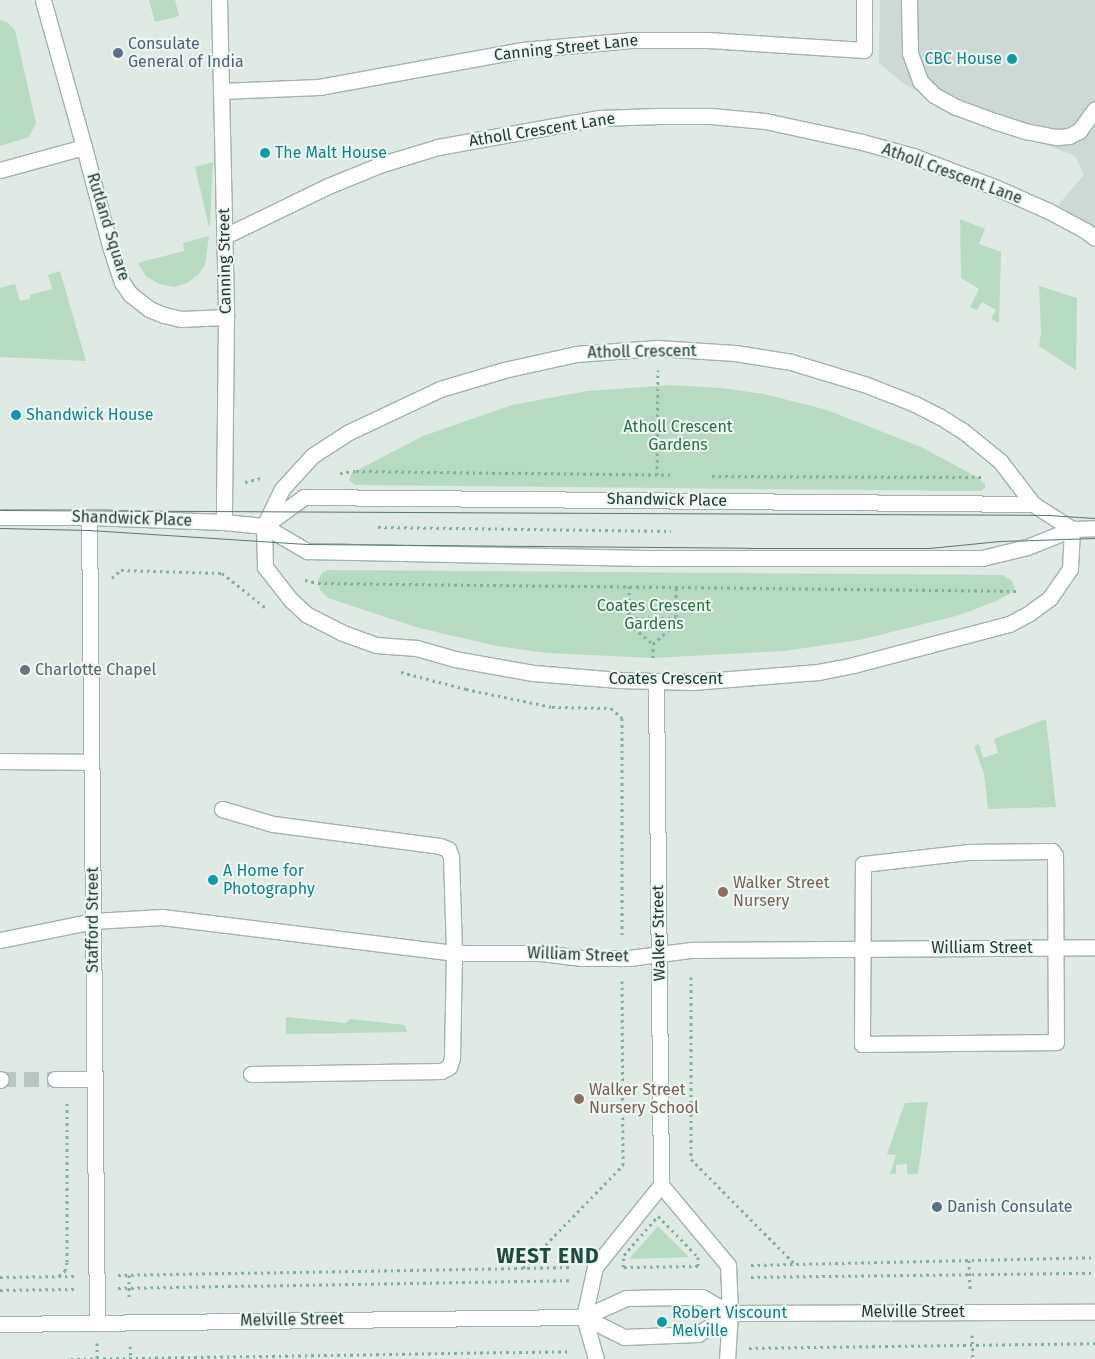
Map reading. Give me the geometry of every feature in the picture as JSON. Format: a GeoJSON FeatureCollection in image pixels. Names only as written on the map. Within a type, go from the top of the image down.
{"type":"FeatureCollection","features":[{"type":"Feature","properties":{"kind":"street","name":"Rutland Square"},"geometry":{"type":"LineString","coordinates":[[43,0],[110,246],[122,282],[130,294],[149,309],[171,317],[226,317]]}},
{"type":"Feature","properties":{"kind":"street","name":"Canning Street"},"geometry":{"type":"LineString","coordinates":[[219,0],[226,317],[224,522]]}},
{"type":"Feature","properties":{"kind":"street","name":"Canning Street Lane"},"geometry":{"type":"LineString","coordinates":[[222,91],[319,87],[522,50],[631,40],[708,40],[864,50],[864,0]]}},
{"type":"Feature","properties":{"kind":"street"},"geometry":{"type":"LineString","coordinates":[[909,0],[910,53],[920,81],[934,95],[956,107],[994,121],[1025,131],[1057,136],[1069,136],[1079,130],[1095,109]]}},
{"type":"Feature","properties":{"kind":"street","name":"Atholl Crescent Lane"},"geometry":{"type":"LineString","coordinates":[[224,236],[328,186],[382,164],[438,147],[599,118],[712,116],[765,121],[810,129],[913,156],[997,188],[1048,211],[1086,231],[1095,238]]}},
{"type":"Feature","properties":{"kind":"street"},"geometry":{"type":"LineString","coordinates":[[0,170],[84,147]]}},
{"type":"Feature","properties":{"kind":"street","name":"Atholl Crescent"},"geometry":{"type":"LineString","coordinates":[[264,526],[282,489],[312,456],[347,433],[410,402],[471,380],[542,361],[576,354],[657,348],[735,352],[790,362],[840,376],[915,404],[963,431],[986,448],[1000,462],[1033,504]]}},
{"type":"Feature","properties":{"kind":"street","name":"Shandwick Place"},"geometry":{"type":"LineString","coordinates":[[264,526],[304,497],[1033,504]]}},
{"type":"Feature","properties":{"kind":"street"},"geometry":{"type":"LineString","coordinates":[[1033,504],[1072,530]]}},
{"type":"Feature","properties":{"kind":"street","name":"Shandwick Place"},"geometry":{"type":"LineString","coordinates":[[0,517],[89,517],[224,522],[264,526],[307,551],[644,558],[982,558],[1026,547],[1072,530],[1095,528]]}},
{"type":"Feature","properties":{"kind":"street","name":"Stafford Street"},"geometry":{"type":"LineString","coordinates":[[89,517],[95,1288],[97,1323]]}},
{"type":"Feature","properties":{"kind":"street","name":"Coates Crescent"},"geometry":{"type":"LineString","coordinates":[[264,526],[266,567],[280,587],[307,615],[342,632],[376,645],[416,648],[455,659],[533,674],[692,682],[819,672],[854,665],[1008,624],[1028,614],[1050,598],[1070,569],[1072,530]]}},
{"type":"Feature","properties":{"kind":"street","name":"Walker Street"},"geometry":{"type":"LineString","coordinates":[[656,681],[661,1185]]}},
{"type":"Feature","properties":{"kind":"street"},"geometry":{"type":"LineString","coordinates":[[0,761],[91,762]]}},
{"type":"Feature","properties":{"kind":"street"},"geometry":{"type":"LineString","coordinates":[[222,809],[272,824],[440,846],[448,849],[451,857],[454,953],[452,1058],[449,1067],[441,1071],[251,1074]]}},
{"type":"Feature","properties":{"kind":"street"},"geometry":{"type":"LineString","coordinates":[[1052,851],[1055,854],[1056,1042],[862,1044],[861,949],[863,864],[978,852],[1052,851]]}},
{"type":"Feature","properties":{"kind":"street","name":"William Street"},"geometry":{"type":"LineString","coordinates":[[0,940],[93,921],[162,916],[454,953],[541,953],[582,958],[629,958],[690,950],[1095,948]]}},
{"type":"Feature","properties":{"kind":"street"},"geometry":{"type":"LineString","coordinates":[[61,1079],[94,1079]]}},
{"type":"Feature","properties":{"kind":"street"},"geometry":{"type":"LineString","coordinates":[[595,1355],[584,1317],[594,1273],[661,1185],[728,1271],[730,1313],[727,1354]]}},
{"type":"Feature","properties":{"kind":"street","name":"Melville Street"},"geometry":{"type":"LineString","coordinates":[[0,1324],[584,1317],[626,1298],[702,1297],[730,1313],[1095,1312]]}},
{"type":"Feature","properties":{"kind":"street","name":"Melville Street"},"geometry":{"type":"LineString","coordinates":[[584,1317],[624,1337],[698,1334],[730,1313]]}},
{"type":"Feature","properties":{"kind":"path"},"geometry":{"type":"LineString","coordinates":[[657,348],[657,475]]}},
{"type":"Feature","properties":{"kind":"path"},"geometry":{"type":"LineString","coordinates":[[333,474],[356,471],[672,476]]}},
{"type":"Feature","properties":{"kind":"path"},"geometry":{"type":"LineString","coordinates":[[241,482],[258,480],[264,475]]}},
{"type":"Feature","properties":{"kind":"path"},"geometry":{"type":"LineString","coordinates":[[711,476],[977,477]]}},
{"type":"Feature","properties":{"kind":"path"},"geometry":{"type":"LineString","coordinates":[[372,527],[672,531]]}},
{"type":"Feature","properties":{"kind":"path"},"geometry":{"type":"LineString","coordinates":[[112,587],[112,578],[121,570],[222,573],[253,598]]}},
{"type":"Feature","properties":{"kind":"path"},"geometry":{"type":"LineString","coordinates":[[318,583],[1014,590]]}},
{"type":"Feature","properties":{"kind":"path"},"geometry":{"type":"LineString","coordinates":[[629,586],[629,624],[653,644],[656,681]]}},
{"type":"Feature","properties":{"kind":"path"},"geometry":{"type":"LineString","coordinates":[[653,644],[676,624],[676,587]]}},
{"type":"Feature","properties":{"kind":"path"},"geometry":{"type":"LineString","coordinates":[[629,618],[676,618]]}},
{"type":"Feature","properties":{"kind":"path"},"geometry":{"type":"LineString","coordinates":[[622,718],[622,936]]}},
{"type":"Feature","properties":{"kind":"path"},"geometry":{"type":"LineString","coordinates":[[692,977],[691,1159],[795,1264]]}},
{"type":"Feature","properties":{"kind":"path"},"geometry":{"type":"LineString","coordinates":[[522,1268],[623,1165],[622,981]]}},
{"type":"Feature","properties":{"kind":"path"},"geometry":{"type":"LineString","coordinates":[[0,1277],[58,1276],[65,1271],[67,1262],[61,1079]]}},
{"type":"Feature","properties":{"kind":"path"},"geometry":{"type":"LineString","coordinates":[[658,1216],[698,1257],[698,1266],[623,1267],[624,1255],[658,1216]]}},
{"type":"Feature","properties":{"kind":"path"},"geometry":{"type":"LineString","coordinates":[[728,1271],[795,1264],[1095,1257]]}},
{"type":"Feature","properties":{"kind":"path"},"geometry":{"type":"LineString","coordinates":[[129,1275],[522,1268],[594,1273]]}},
{"type":"Feature","properties":{"kind":"path"},"geometry":{"type":"LineString","coordinates":[[728,1271],[1095,1273]]}},
{"type":"Feature","properties":{"kind":"path"},"geometry":{"type":"LineString","coordinates":[[0,1290],[594,1273]]}},
{"type":"Feature","properties":{"kind":"path"},"geometry":{"type":"LineString","coordinates":[[727,1354],[1095,1343]]}},
{"type":"Feature","properties":{"kind":"path"},"geometry":{"type":"LineString","coordinates":[[71,1359],[595,1355]]}},
{"type":"Feature","properties":{"kind":"shaded area"},"geometry":{"type":"Polygon","coordinates":[[[880,0],[1095,0],[1095,230],[1058,205],[1084,175],[1075,156],[935,102],[903,83],[879,63],[880,0]]]}},
{"type":"Feature","properties":{"kind":"green space"},"geometry":{"type":"Polygon","coordinates":[[[149,0],[175,0],[179,16],[155,22],[149,0]]]}},
{"type":"Feature","properties":{"kind":"green space"},"geometry":{"type":"Polygon","coordinates":[[[0,20],[8,23],[15,30],[36,123],[29,137],[0,146],[0,20]]]}},
{"type":"Feature","properties":{"kind":"green space"},"geometry":{"type":"Polygon","coordinates":[[[213,162],[210,225],[209,227],[195,167],[213,162]]]}},
{"type":"Feature","properties":{"kind":"green space"},"geometry":{"type":"Polygon","coordinates":[[[960,219],[985,229],[979,244],[1001,252],[999,323],[991,319],[996,310],[982,302],[977,310],[970,307],[979,289],[961,278],[960,219]]]}},
{"type":"Feature","properties":{"kind":"green space"},"geometry":{"type":"Polygon","coordinates":[[[209,236],[205,265],[198,275],[187,283],[174,287],[159,284],[146,276],[138,263],[184,251],[183,243],[209,236]]]}},
{"type":"Feature","properties":{"kind":"green space"},"geometry":{"type":"Polygon","coordinates":[[[60,271],[86,361],[0,357],[0,288],[15,284],[20,301],[30,299],[30,295],[52,289],[48,275],[60,271]]]}},
{"type":"Feature","properties":{"kind":"green space"},"geometry":{"type":"Polygon","coordinates":[[[1039,286],[1077,298],[1076,370],[1039,346],[1041,333],[1039,286]]]}},
{"type":"Feature","properties":{"kind":"green space","name":"Atholl Crescent Gardens"},"geometry":{"type":"Polygon","coordinates":[[[671,385],[721,388],[764,394],[827,410],[921,447],[977,477],[985,484],[985,488],[981,491],[355,485],[349,480],[352,473],[423,436],[512,405],[587,391],[671,385]]]}},
{"type":"Feature","properties":{"kind":"green space","name":"Coates Crescent Gardens"},"geometry":{"type":"Polygon","coordinates":[[[328,570],[1002,575],[1011,580],[1015,587],[1011,593],[996,601],[960,615],[859,640],[784,651],[653,658],[546,653],[497,646],[419,628],[328,598],[320,590],[318,580],[322,573],[328,570]]]}},
{"type":"Feature","properties":{"kind":"green space"},"geometry":{"type":"Polygon","coordinates":[[[1046,719],[1056,807],[988,809],[984,774],[974,746],[979,744],[983,758],[998,753],[994,739],[1046,719]]]}},
{"type":"Feature","properties":{"kind":"green space"},"geometry":{"type":"Polygon","coordinates":[[[286,1017],[346,1023],[350,1019],[405,1025],[407,1032],[286,1034],[286,1017]]]}},
{"type":"Feature","properties":{"kind":"green space"},"geometry":{"type":"Polygon","coordinates":[[[928,1102],[918,1174],[907,1174],[907,1164],[896,1165],[896,1174],[890,1174],[896,1155],[887,1154],[905,1103],[928,1102]]]}},
{"type":"Feature","properties":{"kind":"green space"},"geometry":{"type":"Polygon","coordinates":[[[658,1226],[689,1257],[629,1259],[658,1226]]]}},
{"type":"Feature","properties":{"kind":"tunnel"},"geometry":{"type":"LineString","coordinates":[[1,1079],[55,1079]]}},
{"type":"Feature","properties":{"kind":"tram line"},"geometry":{"type":"LineString","coordinates":[[0,510],[1048,515],[1095,518]]}},
{"type":"Feature","properties":{"kind":"tram line"},"geometry":{"type":"LineString","coordinates":[[0,528],[89,530],[307,544],[929,548],[1000,541],[1095,538]]}},
{"type":"Feature","properties":{"kind":"place","name":"Consulate General of India"},"geometry":{"type":"Point","coordinates":[118,53]}},
{"type":"Feature","properties":{"kind":"place","name":"CBC House"},"geometry":{"type":"Point","coordinates":[1012,59]}},
{"type":"Feature","properties":{"kind":"place","name":"The Malt House"},"geometry":{"type":"Point","coordinates":[265,153]}},
{"type":"Feature","properties":{"kind":"place","name":"Shandwick House"},"geometry":{"type":"Point","coordinates":[16,415]}},
{"type":"Feature","properties":{"kind":"place","name":"Charlotte Chapel"},"geometry":{"type":"Point","coordinates":[25,670]}},
{"type":"Feature","properties":{"kind":"place","name":"A Home for Photography"},"geometry":{"type":"Point","coordinates":[213,880]}},
{"type":"Feature","properties":{"kind":"place","name":"Walker Street Nursery"},"geometry":{"type":"Point","coordinates":[723,892]}},
{"type":"Feature","properties":{"kind":"place","name":"Walker Street Nursery School"},"geometry":{"type":"Point","coordinates":[579,1099]}},
{"type":"Feature","properties":{"kind":"place","name":"Danish Consulate"},"geometry":{"type":"Point","coordinates":[937,1207]}},
{"type":"Feature","properties":{"kind":"place","name":"Robert Viscount Melville"},"geometry":{"type":"Point","coordinates":[662,1322]}},
{"type":"Feature","properties":{"kind":"district","name":"WEST END"},"geometry":{"type":"Point","coordinates":[548,1256]}}]}
